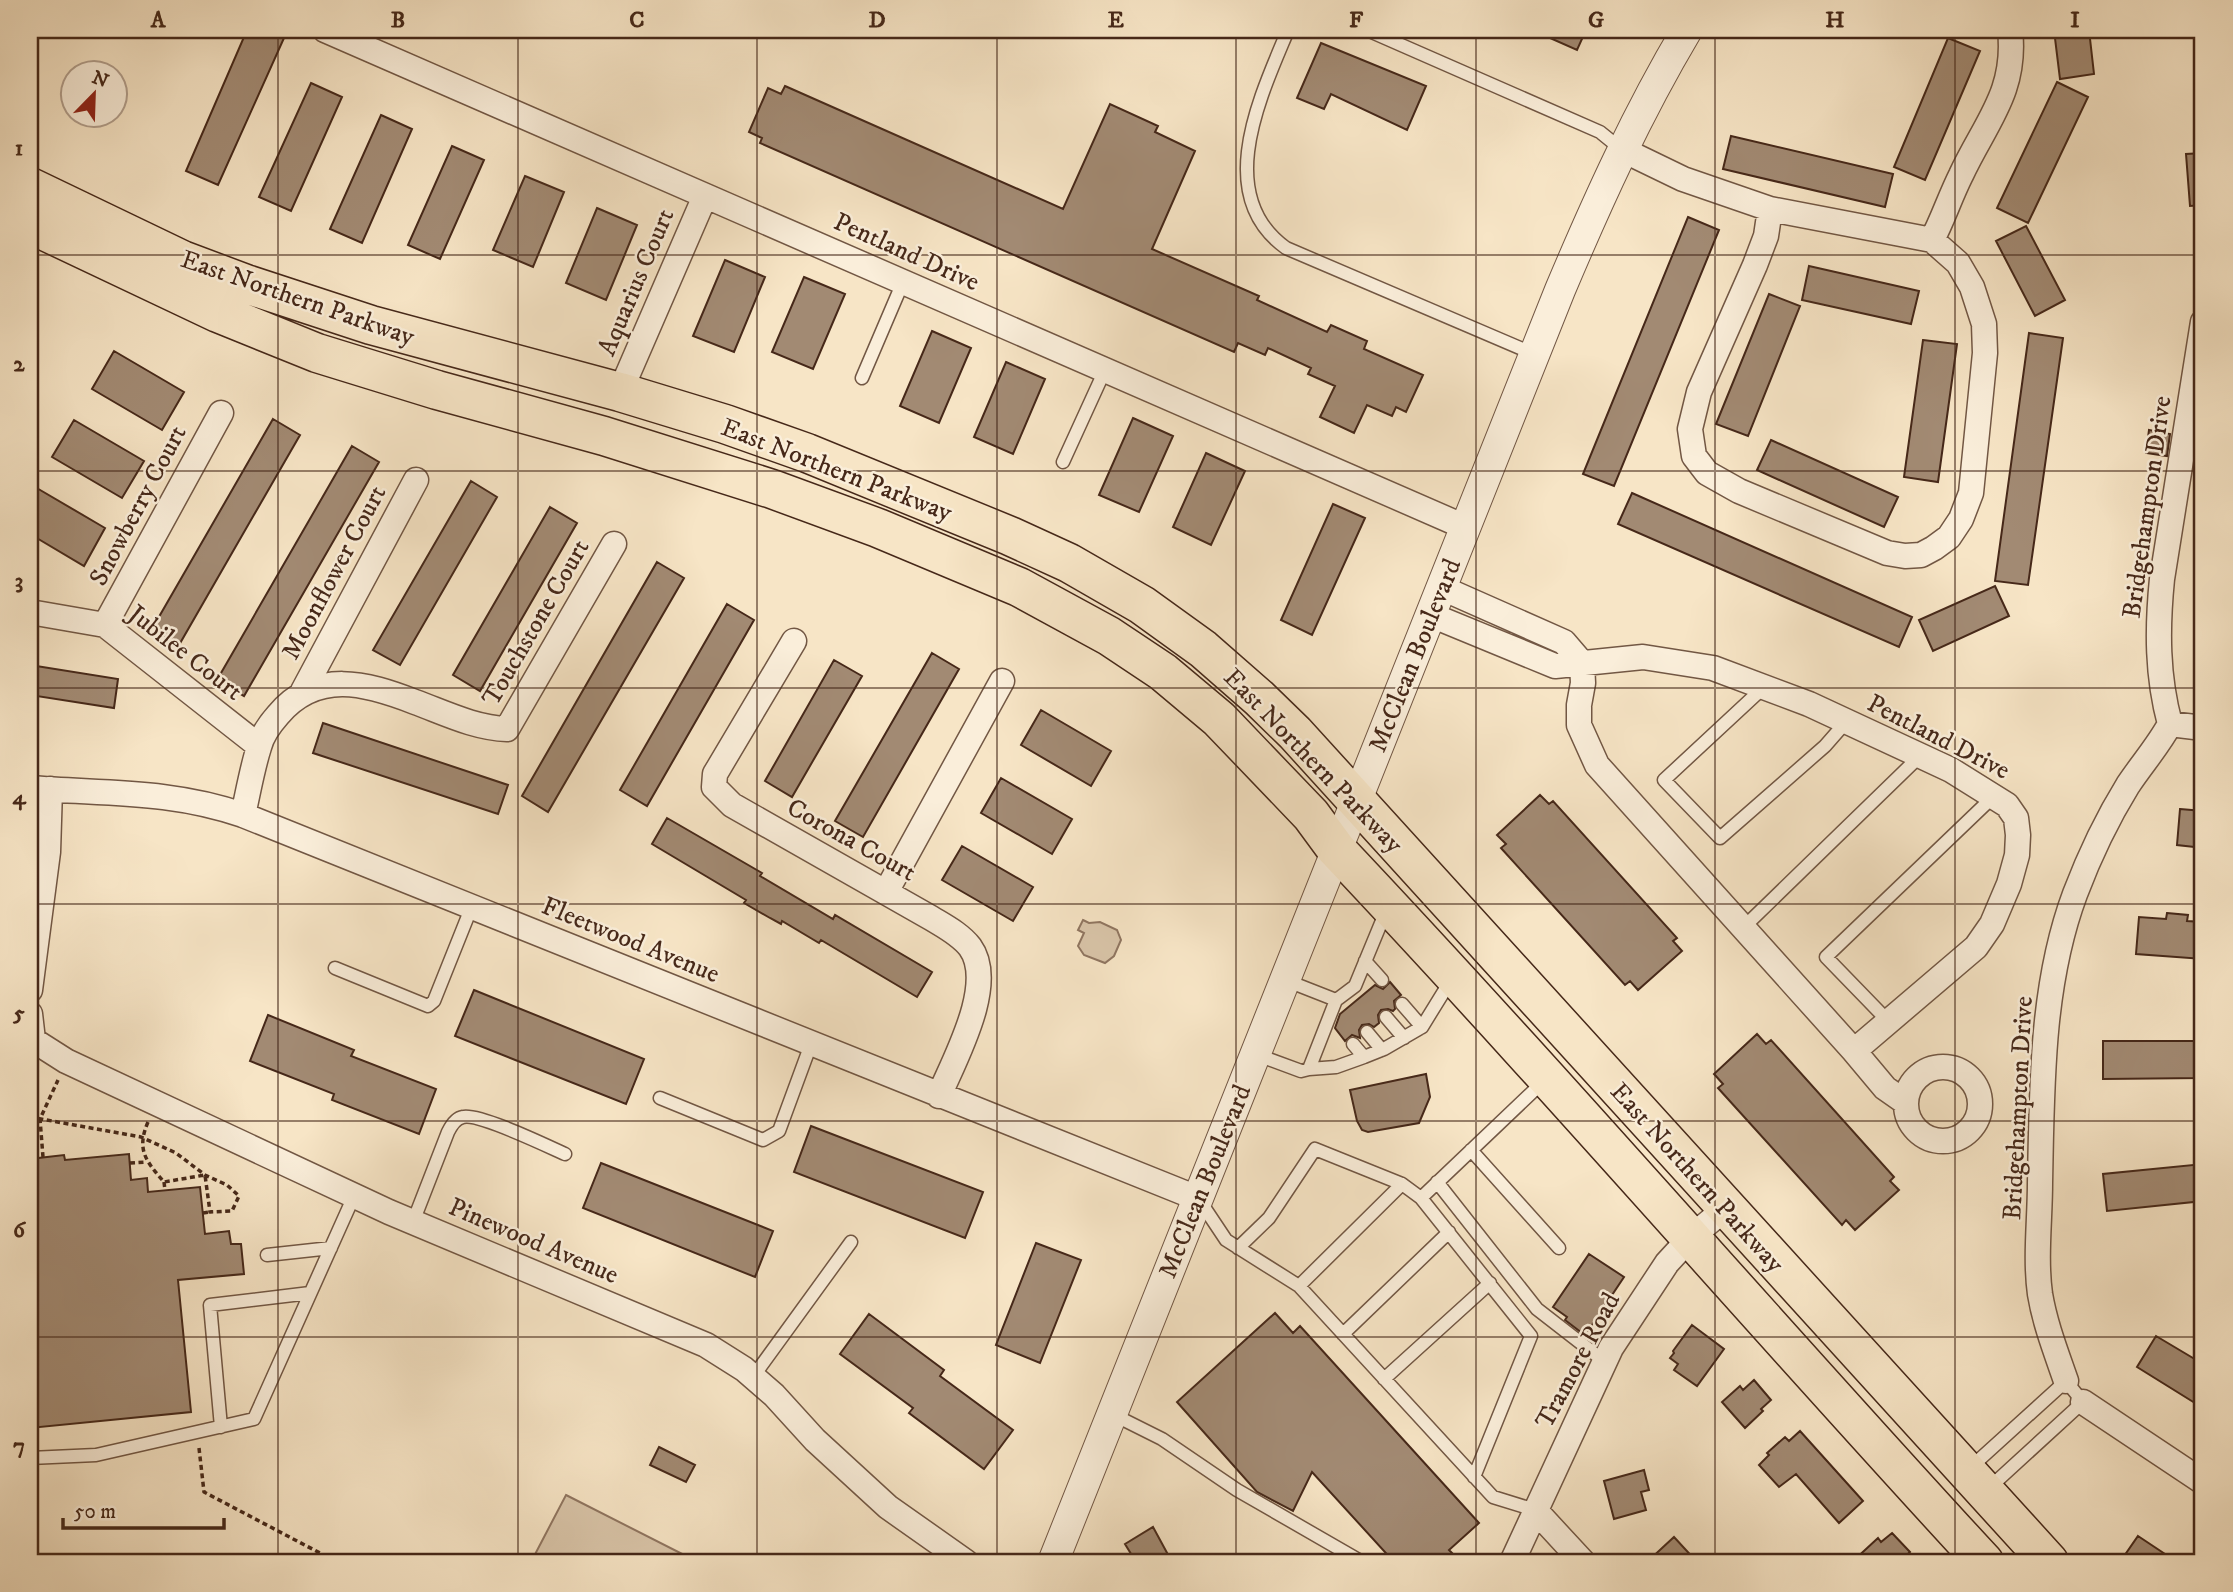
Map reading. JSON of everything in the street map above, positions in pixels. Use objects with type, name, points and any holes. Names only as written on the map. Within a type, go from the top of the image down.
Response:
[{"type":"main road","name":"East Northern Parkway","points":[[30,187],[182,260],[271,293],[371,325],[620,392],[807,453],[1069,563],[1142,605],[1203,649],[1259,698],[1356,799],[2049,1562]]},
{"type":"main road","name":"East Northern Parkway","points":[[30,224],[218,313],[317,352],[392,377],[604,436],[772,489],[878,528],[1019,587],[1108,636],[1163,672],[1219,719],[1311,815],[1336,849],[1455,974],[1984,1562]]},
{"type":"street","name":"Pentland Drive","points":[[325,30],[1465,527]]},
{"type":"street","name":"McClean Boulevard","points":[[1053,1562],[1534,354],[1621,149],[1687,30]]},
{"type":"street","points":[[1932,240],[1961,174],[1987,128],[2009,80],[2013,59],[2010,30]]},
{"type":"street","points":[[1621,149],[1683,179],[1770,209],[1932,240],[1958,262],[1972,287],[1984,324],[1985,353],[1971,493],[1961,519],[1949,537],[1921,555],[1887,553],[1739,491],[1707,473],[1695,456],[1690,429],[1699,392],[1755,265],[1766,236],[1770,209]]},
{"type":"street","name":"Aquarius Court","points":[[620,392],[705,196]]},
{"type":"street","name":"Bridgehampton Drive","points":[[2066,1381],[2048,1330],[2040,1293],[2042,1087],[2049,1009],[2059,948],[2074,895],[2110,817],[2171,724],[2163,698],[2158,621],[2162,579],[2203,322]]},
{"type":"street","name":"Snowberry Court","points":[[105,625],[221,412]]},
{"type":"street","name":"Moonflower Court","points":[[303,691],[416,480]]},
{"type":"street","name":"Touchstone Court","points":[[303,691],[346,683],[369,687],[481,726],[507,729],[614,544]]},
{"type":"street","points":[[1436,602],[1564,642],[1582,663],[1579,725],[1597,765],[1885,1088],[1905,1102]]},
{"type":"street","name":"Jubilee Court","points":[[30,612],[105,625],[259,746]]},
{"type":"street","name":"Corona Court","points":[[794,641],[715,774],[714,787],[732,805],[949,929],[970,948],[977,963],[977,998],[970,1022],[939,1096]]},
{"type":"street","name":"Pentland Drive","points":[[1582,663],[1643,657],[1713,668],[1809,704],[1951,770],[2007,805],[2016,818],[2017,855],[1999,912],[1976,947],[1854,1051]]},
{"type":"street","points":[[886,892],[1002,681]]},
{"type":"street","points":[[243,815],[259,746],[274,719],[303,691]]},
{"type":"street","points":[[2171,724],[2203,728]]},
{"type":"street","points":[[30,990],[48,852],[40,788]]},
{"type":"street","name":"Fleetwood Avenue","points":[[40,788],[147,794],[195,801],[243,815],[1197,1198]]},
{"type":"street","name":"Pinewood Avenue","points":[[30,1014],[33,1040],[66,1061],[354,1196],[706,1345],[774,1395],[815,1440],[888,1507],[967,1562]]},
{"type":"street","name":"Tramore Road","points":[[1512,1562],[1604,1361],[1667,1264],[1690,1238],[1726,1208]]},
{"type":"street","points":[[2083,1402],[2203,1482]]},
{"type":"street","points":[[1535,1510],[1583,1562]]},
{"type":"lane","points":[[1288,30],[1251,131],[1246,160],[1257,216],[1270,236],[1286,247],[1534,354]]},
{"type":"lane","points":[[1367,30],[1600,132],[1621,149]]},
{"type":"lane","points":[[862,377],[903,282]]},
{"type":"lane","points":[[1063,462],[1105,370]]},
{"type":"lane","points":[[1763,688],[1664,780],[1720,838],[1825,746],[1846,722]]},
{"type":"lane","points":[[1744,927],[1920,756]]},
{"type":"lane","points":[[1889,1022],[1826,957],[1994,795]]},
{"type":"lane","points":[[1309,1069],[1332,1017],[1357,982],[1389,904]]},
{"type":"lane","points":[[335,968],[428,1006],[434,1001],[472,906]]},
{"type":"lane","points":[[1365,961],[1382,979]]},
{"type":"lane","points":[[1255,1054],[1301,1071],[1336,1067],[1382,1050],[1422,1027],[1455,974]]},
{"type":"lane","points":[[1284,979],[1341,1002]]},
{"type":"lane","points":[[1357,982],[1366,992]]},
{"type":"lane","points":[[1402,1004],[1422,1027]]},
{"type":"lane","points":[[1387,1017],[1404,1038]]},
{"type":"lane","points":[[1367,1032],[1382,1050]]},
{"type":"lane","points":[[660,1098],[763,1140],[779,1131],[811,1044]]},
{"type":"lane","points":[[1353,1044],[1364,1057]]},
{"type":"lane","points":[[1421,1198],[1548,1077]]},
{"type":"lane","points":[[413,1222],[447,1132],[453,1123],[462,1117],[478,1118],[565,1153]]},
{"type":"lane","points":[[1238,1248],[1269,1218],[1315,1149],[1402,1184],[1421,1198],[1531,1336],[1474,1477]]},
{"type":"lane","points":[[1471,1150],[1559,1248]]},
{"type":"lane","points":[[1437,1182],[1537,1309],[1604,1361]]},
{"type":"lane","points":[[1299,1286],[1402,1184]]},
{"type":"lane","points":[[30,1458],[96,1455],[254,1419],[354,1196]]},
{"type":"lane","points":[[1197,1198],[1226,1240],[1299,1286],[1493,1497],[1535,1510]]},
{"type":"lane","points":[[1343,1334],[1449,1232]]},
{"type":"lane","points":[[753,1377],[851,1241]]},
{"type":"lane","points":[[267,1255],[331,1248]]},
{"type":"lane","points":[[1384,1379],[1490,1283]]},
{"type":"lane","points":[[220,1426],[210,1306],[310,1293]]},
{"type":"lane","points":[[2066,1381],[2083,1402],[1976,1481],[2066,1381]]},
{"type":"lane","points":[[1112,1414],[1162,1439],[1237,1490],[1363,1562]]},
{"type":"path","points":[[43,1157],[40,1119],[58,1080]]},
{"type":"path","points":[[30,1117],[141,1137],[176,1153],[205,1175],[227,1185],[239,1196],[232,1211],[203,1213]]},
{"type":"path","points":[[149,1120],[141,1137],[146,1162],[164,1182],[165,1190]]},
{"type":"path","points":[[130,1163],[146,1162]]},
{"type":"path","points":[[164,1182],[205,1175]]},
{"type":"path","points":[[205,1175],[210,1212]]},
{"type":"path","points":[[197,1432],[204,1492],[337,1562]]},
{"type":"shaded area","points":[[1083,920],[1089,923],[1100,922],[1117,930],[1121,940],[1114,956],[1105,963],[1084,955],[1078,946],[1084,933],[1078,930]]},
{"type":"shaded area","points":[[566,1495],[698,1562],[531,1562]]},
{"type":"building","points":[[247,30],[265,30],[284,38],[218,185],[186,171]]},
{"type":"building","points":[[1532,30],[1586,30],[1577,50]]},
{"type":"building","points":[[2054,30],[2089,30],[2094,74],[2060,79]]},
{"type":"building","points":[[1948,38],[1980,51],[1925,180],[1894,167]]},
{"type":"building","points":[[1321,43],[1426,86],[1407,130],[1331,94],[1324,109],[1297,98]]},
{"type":"building","points":[[2057,82],[2088,97],[2028,223],[1997,208]]},
{"type":"building","points":[[311,83],[342,97],[291,211],[259,197]]},
{"type":"building","points":[[785,86],[1063,209],[1110,104],[1158,126],[1155,132],[1195,151],[1152,249],[1259,296],[1257,300],[1327,332],[1331,325],[1367,341],[1364,349],[1423,375],[1406,412],[1396,407],[1392,416],[1367,405],[1354,433],[1320,417],[1335,386],[1308,374],[1311,368],[1268,348],[1265,355],[1238,343],[1234,352],[760,143],[762,138],[749,132],[768,88],[781,94]]},
{"type":"building","points":[[381,115],[412,129],[362,243],[330,229]]},
{"type":"building","points":[[1731,136],[1893,174],[1885,207],[1723,169]]},
{"type":"building","points":[[452,146],[484,160],[440,259],[408,245]]},
{"type":"building","points":[[2203,153],[2203,205],[2190,206],[2186,154]]},
{"type":"building","points":[[525,176],[564,192],[533,267],[493,250]]},
{"type":"building","points":[[597,208],[637,225],[606,300],[566,283]]},
{"type":"building","points":[[1688,217],[1719,230],[1614,486],[1583,474]]},
{"type":"building","points":[[2026,226],[2065,300],[2035,316],[1996,241]]},
{"type":"building","points":[[725,260],[765,277],[734,352],[693,336]]},
{"type":"building","points":[[1809,266],[1919,291],[1911,324],[1802,300]]},
{"type":"building","points":[[804,277],[845,294],[813,369],[772,352]]},
{"type":"building","points":[[1769,294],[1800,306],[1748,436],[1716,424]]},
{"type":"building","points":[[932,331],[971,348],[939,423],[900,406]]},
{"type":"building","points":[[2029,333],[2063,338],[2028,585],[1995,581]]},
{"type":"building","points":[[1923,340],[1957,344],[1938,482],[1904,477]]},
{"type":"building","points":[[114,351],[184,392],[162,430],[92,389]]},
{"type":"building","points":[[1006,362],[1045,379],[1013,454],[974,437]]},
{"type":"building","points":[[1133,418],[1173,436],[1139,512],[1099,495]]},
{"type":"building","points":[[273,419],[300,435],[179,645],[152,629]]},
{"type":"building","points":[[74,420],[144,461],[122,498],[52,457]]},
{"type":"building","points":[[2149,430],[2170,434],[2167,456],[2146,453]]},
{"type":"building","points":[[1771,440],[1898,497],[1884,527],[1757,470]]},
{"type":"building","points":[[352,446],[379,462],[244,696],[217,680]]},
{"type":"building","points":[[1206,453],[1245,471],[1211,545],[1173,527]]},
{"type":"building","points":[[471,481],[497,497],[400,665],[373,650]]},
{"type":"building","points":[[35,487],[105,528],[84,566],[30,534],[30,496]]},
{"type":"building","points":[[1632,493],[1912,617],[1899,647],[1618,524]]},
{"type":"building","points":[[1333,504],[1365,518],[1312,635],[1281,620]]},
{"type":"building","points":[[550,507],[577,523],[480,691],[453,675]]},
{"type":"building","points":[[657,562],[684,578],[548,812],[522,796]]},
{"type":"building","points":[[1995,586],[2009,616],[1933,651],[1919,620]]},
{"type":"building","points":[[727,604],[754,620],[647,806],[620,790]]},
{"type":"building","points":[[932,653],[959,669],[863,837],[835,821]]},
{"type":"building","points":[[834,660],[862,676],[792,797],[765,781]]},
{"type":"building","points":[[30,665],[118,679],[114,708],[30,695]]},
{"type":"building","points":[[1041,710],[1111,751],[1091,786],[1021,745]]},
{"type":"building","points":[[323,723],[508,785],[498,814],[313,753]]},
{"type":"building","points":[[1001,778],[1072,819],[1052,854],[981,813]]},
{"type":"building","points":[[1540,795],[1549,804],[1553,801],[1677,938],[1673,941],[1682,951],[1638,990],[1630,981],[1625,985],[1501,848],[1506,844],[1497,835]]},
{"type":"building","points":[[2180,809],[2203,811],[2203,848],[2177,845]]},
{"type":"building","points":[[667,818],[762,873],[760,876],[833,919],[835,915],[932,972],[917,997],[821,940],[819,943],[744,903],[746,900],[652,844]]},
{"type":"building","points":[[962,846],[1033,887],[1013,921],[942,880]]},
{"type":"building","points":[[2167,913],[2188,915],[2187,921],[2203,922],[2203,959],[2136,954],[2139,917],[2166,919]]},
{"type":"building","points":[[1390,982],[1401,995],[1394,1001],[1395,1009],[1381,1010],[1378,1015],[1379,1023],[1374,1027],[1369,1024],[1362,1025],[1359,1030],[1360,1038],[1352,1035],[1345,1041],[1335,1028],[1340,1014],[1375,985],[1383,989]]},
{"type":"building","points":[[474,990],[644,1059],[626,1104],[455,1036]]},
{"type":"building","points":[[268,1015],[354,1050],[351,1056],[436,1089],[419,1134],[332,1100],[334,1094],[250,1061]]},
{"type":"building","points":[[1757,1034],[1766,1044],[1771,1040],[1894,1177],[1890,1181],[1899,1190],[1855,1230],[1846,1220],[1842,1225],[1718,1088],[1723,1084],[1714,1074]]},
{"type":"building","points":[[2103,1041],[2203,1041],[2203,1078],[2103,1079]]},
{"type":"building","points":[[1426,1074],[1430,1097],[1419,1123],[1368,1132],[1362,1130],[1357,1121],[1350,1090]]},
{"type":"building","points":[[811,1126],[983,1192],[965,1238],[794,1172]]},
{"type":"building","points":[[129,1154],[131,1180],[147,1178],[148,1192],[200,1187],[205,1234],[229,1231],[231,1244],[241,1244],[244,1274],[178,1280],[191,1412],[30,1428],[30,1159],[64,1155],[65,1160]]},
{"type":"building","points":[[601,1163],[773,1231],[755,1277],[583,1208]]},
{"type":"building","points":[[2203,1164],[2203,1201],[2107,1211],[2103,1174]]},
{"type":"building","points":[[1036,1243],[1081,1260],[1040,1363],[996,1345]]},
{"type":"building","points":[[1589,1254],[1624,1277],[1588,1331],[1585,1329],[1582,1333],[1553,1307]]},
{"type":"building","points":[[1275,1313],[1293,1333],[1300,1326],[1479,1523],[1449,1550],[1453,1554],[1444,1562],[1394,1562],[1312,1472],[1293,1511],[1257,1492],[1177,1402]]},
{"type":"building","points":[[869,1314],[944,1370],[940,1376],[1013,1430],[984,1469],[909,1413],[913,1408],[840,1354]]},
{"type":"building","points":[[1692,1325],[1724,1349],[1697,1386],[1674,1370],[1678,1364],[1670,1358]]},
{"type":"building","points":[[2156,1336],[2203,1364],[2203,1408],[2137,1367]]},
{"type":"building","points":[[1754,1380],[1771,1400],[1745,1428],[1722,1402],[1740,1386],[1743,1390]]},
{"type":"building","points":[[1800,1431],[1863,1501],[1839,1523],[1796,1474],[1779,1487],[1759,1465],[1769,1455],[1767,1453],[1785,1437],[1789,1441]]},
{"type":"building","points":[[659,1447],[695,1465],[686,1482],[650,1465]]},
{"type":"building","points":[[1644,1470],[1649,1490],[1641,1492],[1646,1510],[1614,1519],[1604,1481]]},
{"type":"building","points":[[1153,1527],[1172,1562],[1136,1562],[1125,1544]]},
{"type":"building","points":[[1892,1533],[1910,1552],[1899,1562],[1852,1562],[1878,1538],[1881,1542]]},
{"type":"building","points":[[2138,1536],[2177,1562],[2120,1562]]},
{"type":"building","points":[[1674,1537],[1697,1562],[1647,1562]]}]
